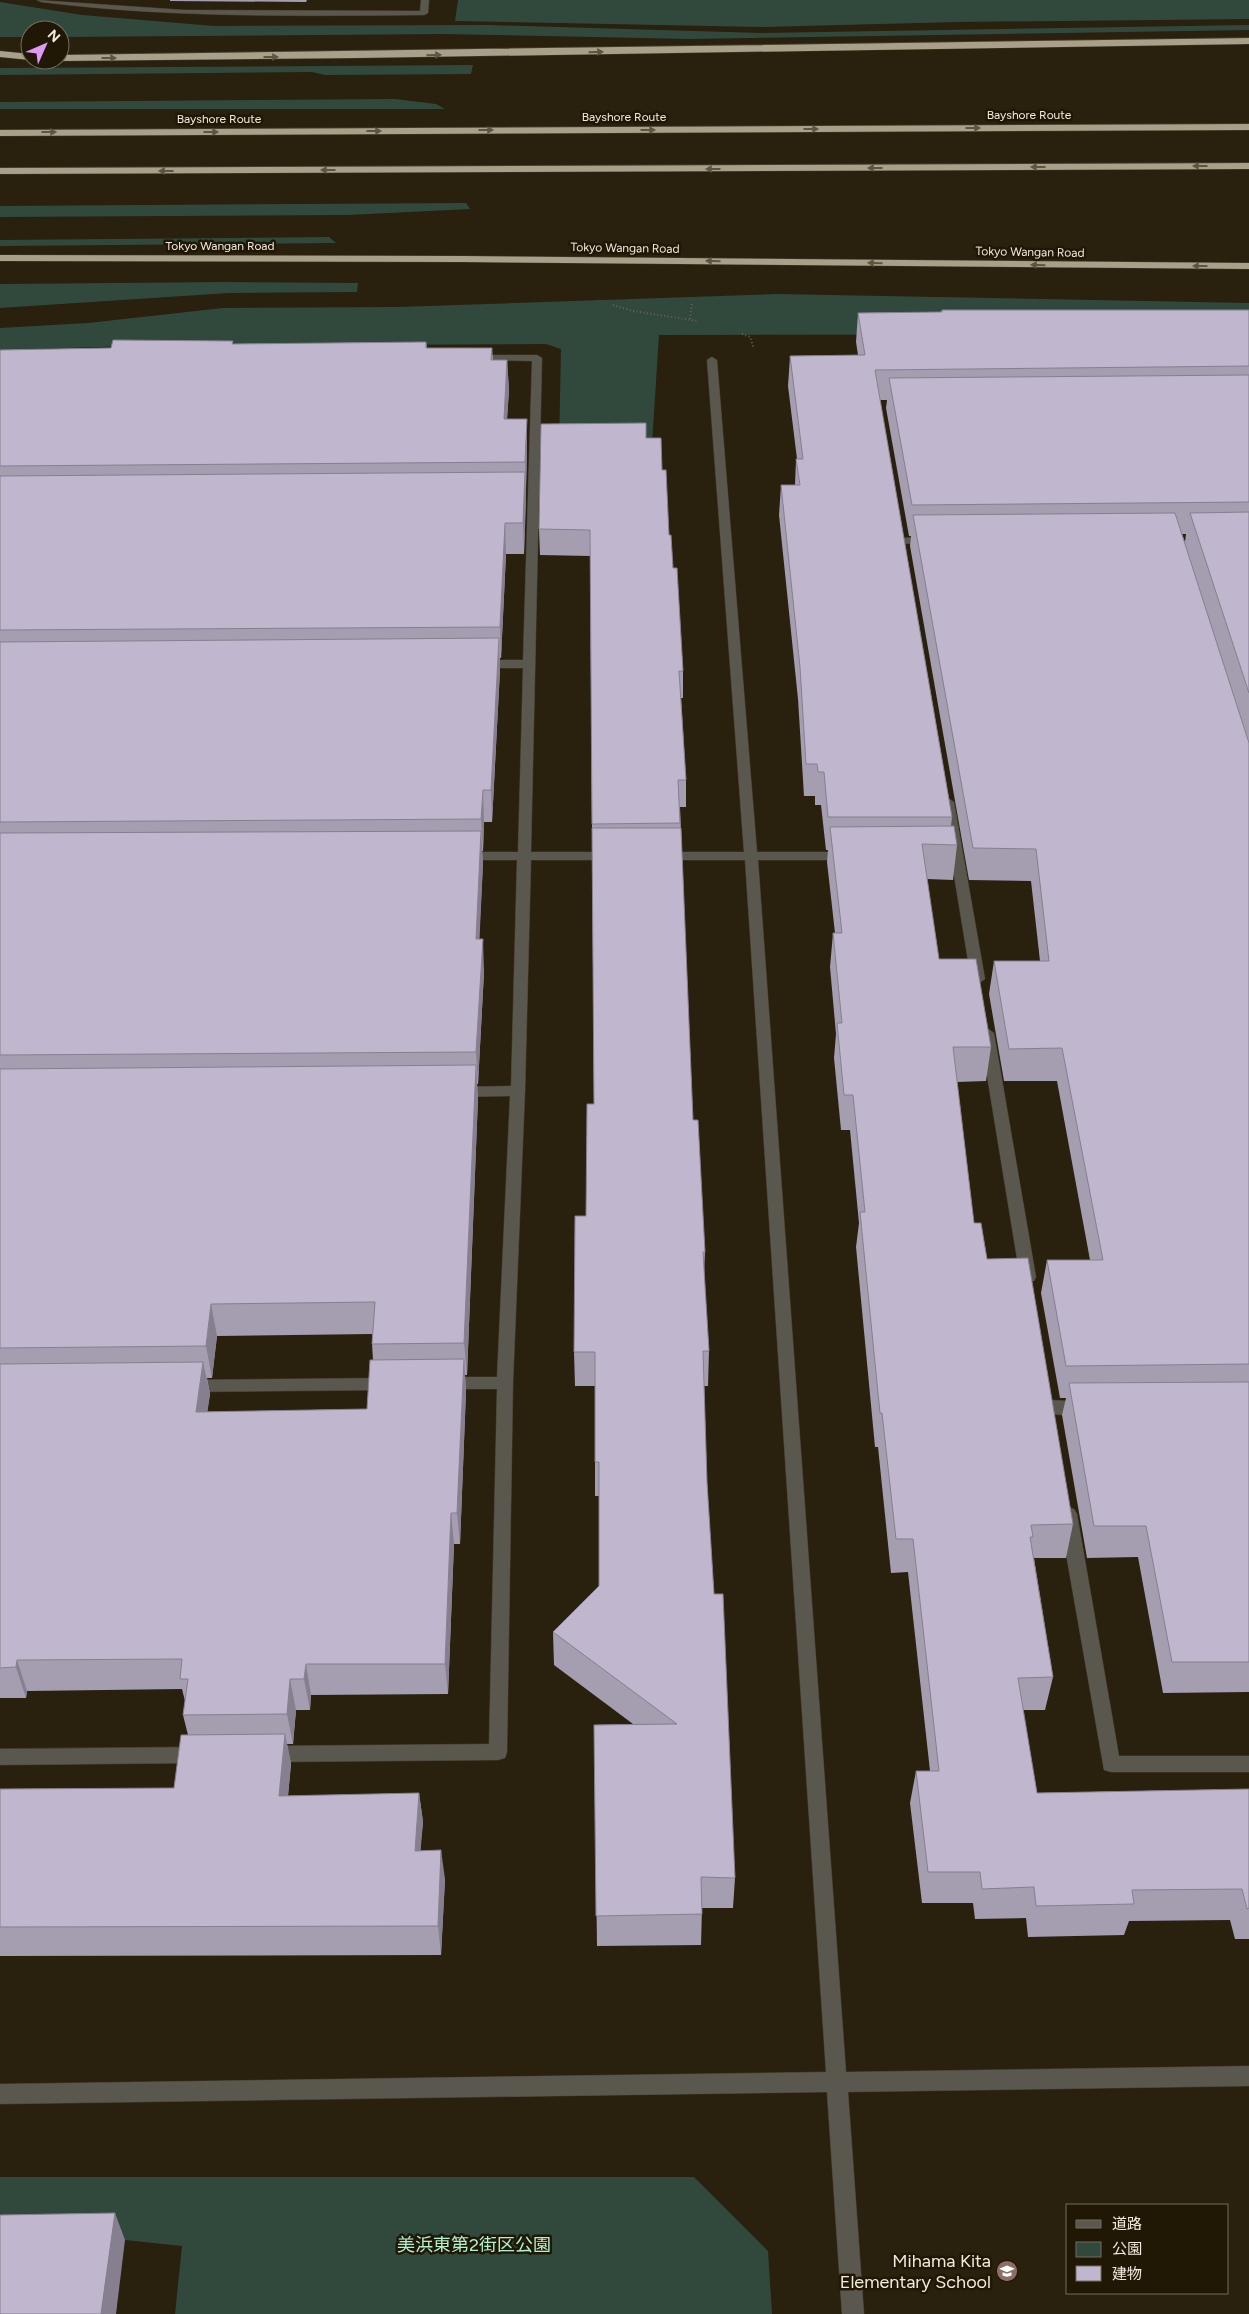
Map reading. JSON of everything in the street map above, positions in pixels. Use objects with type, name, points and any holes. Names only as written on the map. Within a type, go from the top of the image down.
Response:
[{"type":"highway","points":[[70,58],[480,55],[1249,41]]},
{"type":"highway","points":[[0,54],[20,56]]},
{"type":"highway","points":[[0,58],[20,57]]},
{"type":"highway","name":"Bayshore Route","points":[[0,132],[1249,127]]},
{"type":"highway","points":[[0,171],[1249,166]]},
{"type":"highway","name":"Tokyo Wangan Road","points":[[0,258],[473,259],[1249,266]]},
{"type":"street","points":[[42,0],[150,12],[424,13],[425,0]]},
{"type":"street","points":[[249,1754],[498,1752],[505,1383],[518,1091],[527,664],[527,498],[536,358],[457,358]]},
{"type":"street","points":[[712,360],[751,856],[853,2314]]},
{"type":"street","points":[[902,540],[941,540]]},
{"type":"street","points":[[468,664],[527,664]]},
{"type":"street","points":[[945,786],[952,855],[980,990]]},
{"type":"street","points":[[444,857],[622,856]]},
{"type":"street","points":[[652,856],[859,856]]},
{"type":"street","points":[[985,1019],[1030,1291]]},
{"type":"street","points":[[438,1092],[518,1091]]},
{"type":"street","points":[[436,1383],[505,1383]]},
{"type":"street","points":[[168,1386],[406,1384]]},
{"type":"street","points":[[1049,1407],[1099,1407]]},
{"type":"street","points":[[1066,1504],[1111,1764],[1249,1764]]},
{"type":"street","points":[[0,1757],[219,1755]]},
{"type":"street","points":[[0,2094],[1249,2076]]},
{"type":"path","points":[[609,303],[633,311],[699,321]]},
{"type":"path","points":[[734,331],[750,337]]},
{"type":"green space","points":[[458,0],[1249,0],[1249,19],[957,22],[761,27],[455,21]]},
{"type":"green space","points":[[0,2],[82,15],[214,26],[488,25],[761,33],[1249,25],[1249,30],[690,39],[443,34],[70,37],[70,20],[20,20],[20,37],[0,37]]},
{"type":"green space","points":[[473,65],[471,74],[325,75],[312,72],[0,75],[0,68],[70,70],[70,68]]},
{"type":"green space","points":[[395,99],[436,104],[445,109],[0,109],[0,102]]},
{"type":"green space","points":[[466,203],[470,209],[348,215],[0,217],[0,206]]},
{"type":"green space","points":[[329,237],[336,243],[0,246],[0,240]]},
{"type":"green space","points":[[358,283],[357,292],[229,293],[0,308],[0,284]]},
{"type":"green space","points":[[776,294],[1249,303],[1249,334],[659,335],[652,444],[559,447],[561,349],[546,344],[129,346],[39,349],[0,353],[0,328],[88,323],[223,308],[398,307]]},
{"type":"green space","name":"美浜東第2街区公園","points":[[0,2177],[694,2177],[768,2251],[772,2314],[175,2314],[182,2246],[125,2240],[0,2242]]},
{"type":"building","points":[[942,310],[1249,310],[1249,366],[875,370],[952,817],[828,817],[824,772],[818,772],[817,764],[806,764],[800,667],[781,485],[800,485],[796,459],[803,459],[790,356],[865,355],[858,313],[942,312]]},
{"type":"building","points":[[113,340],[233,341],[232,344],[426,342],[426,348],[492,348],[491,360],[507,360],[504,419],[527,419],[525,462],[0,466],[0,350],[111,348]]},
{"type":"building","points":[[1249,375],[1249,502],[912,505],[889,378]]},
{"type":"building","points":[[646,423],[646,438],[661,438],[662,470],[666,470],[669,535],[671,535],[673,568],[677,568],[683,671],[679,671],[686,780],[678,780],[680,823],[592,824],[590,530],[539,529],[541,424]]},
{"type":"building","points":[[525,472],[523,523],[505,523],[500,627],[0,630],[0,476]]},
{"type":"building","points":[[1249,512],[1249,693],[1190,513]]},
{"type":"building","points":[[1175,513],[1249,743],[1249,1364],[1066,1366],[1047,1260],[1103,1260],[1062,1048],[1009,1049],[994,961],[1049,961],[1036,849],[973,848],[913,515]]},
{"type":"building","points":[[499,638],[491,790],[483,790],[481,819],[0,822],[0,642]]},
{"type":"building","points":[[954,826],[957,845],[922,844],[939,959],[976,959],[991,1047],[953,1047],[974,1223],[981,1223],[987,1259],[1028,1258],[1073,1524],[1031,1525],[1033,1537],[1030,1537],[1053,1677],[1018,1678],[1037,1793],[1249,1789],[1249,1908],[1247,1909],[1242,1889],[1132,1890],[1134,1904],[1036,1906],[1034,1887],[982,1889],[980,1872],[928,1872],[916,1771],[939,1771],[913,1539],[896,1539],[882,1413],[880,1413],[860,1212],[865,1212],[853,1095],[844,1095],[837,1023],[842,1023],[833,933],[842,933],[830,827]]},
{"type":"building","points":[[592,828],[681,828],[693,1120],[698,1120],[709,1351],[703,1351],[707,1482],[714,1594],[723,1594],[735,1878],[701,1877],[702,1914],[596,1916],[594,1725],[677,1724],[553,1632],[599,1586],[599,1462],[595,1462],[595,1352],[574,1352],[575,1216],[586,1216],[587,1104],[594,1104]]},
{"type":"building","points":[[481,831],[476,939],[483,939],[476,1052],[0,1055],[0,833]]},
{"type":"building","points":[[476,1065],[464,1343],[372,1344],[375,1302],[211,1304],[206,1346],[0,1348],[0,1069]]},
{"type":"building","points":[[464,1359],[457,1513],[451,1513],[445,1664],[306,1664],[304,1679],[290,1679],[287,1714],[183,1715],[188,1679],[180,1679],[182,1659],[17,1660],[16,1667],[0,1668],[0,1364],[203,1362],[196,1412],[367,1409],[370,1360]]},
{"type":"building","points":[[1249,1382],[1249,1662],[1172,1662],[1146,1526],[1094,1526],[1069,1383]]},
{"type":"building","points":[[285,1734],[279,1796],[419,1793],[415,1851],[441,1850],[438,1926],[0,1927],[0,1789],[174,1788],[181,1735]]},
{"type":"building","points":[[115,2213],[101,2314],[0,2314],[0,2215]]},
{"type":"place","name":"Mihama Kita Elementary School","points":[[1007,2271]]}]
